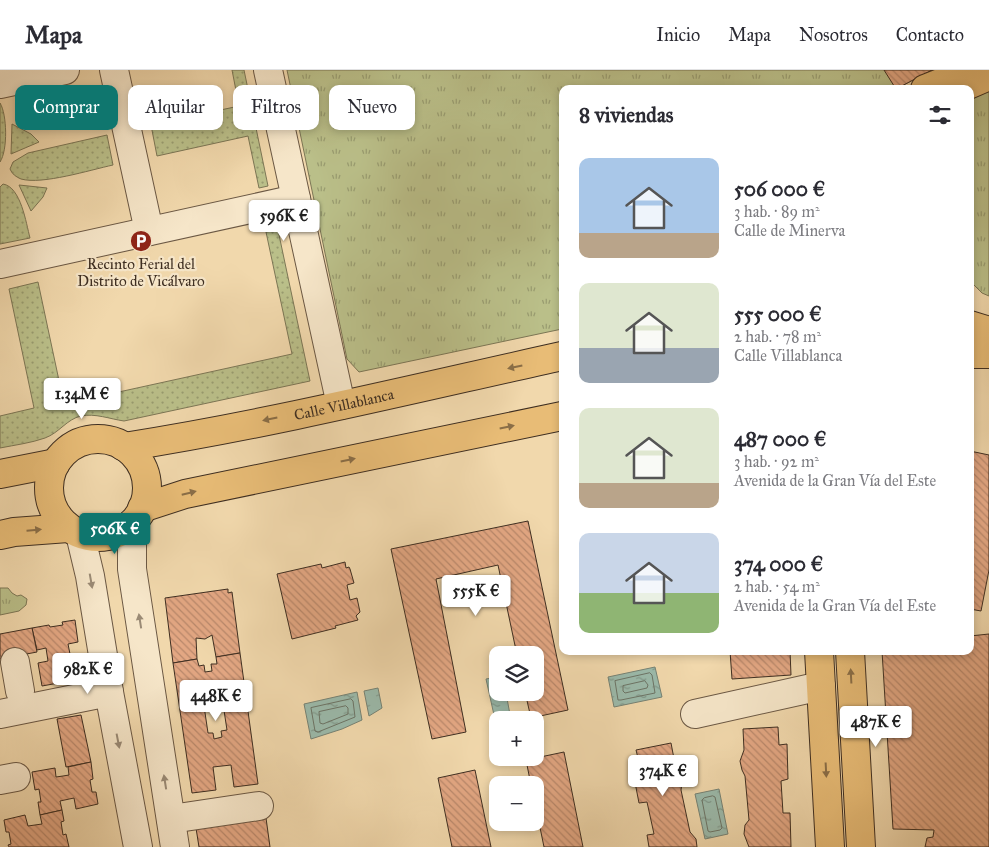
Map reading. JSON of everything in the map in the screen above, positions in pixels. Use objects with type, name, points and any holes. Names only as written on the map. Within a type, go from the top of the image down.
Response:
[{"type":"main road","points":[[936,85],[966,70]]},
{"type":"main road","points":[[968,85],[989,76]]},
{"type":"main road","points":[[974,326],[989,331]]},
{"type":"main road","points":[[974,354],[989,354]]},
{"type":"main road","name":"Calle Villablanca","points":[[124,447],[175,439],[341,405],[559,357]]},
{"type":"main road","points":[[0,535],[14,532],[74,531],[98,537],[117,533],[137,516],[184,494],[559,417]]},
{"type":"main road","points":[[74,531],[56,514],[50,498],[49,480],[56,463],[69,448],[87,440],[106,440],[124,447],[137,458],[145,474],[147,491],[137,516]]},
{"type":"main road","points":[[0,474],[56,463]]},
{"type":"main road","points":[[850,655],[861,847]]},
{"type":"main road","points":[[820,669],[830,847]]},
{"type":"street","points":[[0,84],[65,70]]},
{"type":"street","points":[[114,70],[149,232]]},
{"type":"street","points":[[268,70],[341,405]]},
{"type":"street","points":[[0,264],[296,199]]},
{"type":"street","points":[[137,516],[132,569],[175,847]]},
{"type":"street","points":[[74,531],[90,576],[109,692],[138,847]]},
{"type":"street","points":[[15,662],[20,691]]},
{"type":"street","points":[[769,683],[820,669]]},
{"type":"street","points":[[695,714],[820,669]]},
{"type":"street","points":[[0,714],[109,692]]},
{"type":"street","points":[[171,819],[259,806]]},
{"type":"green space","points":[[232,70],[244,70],[247,85],[235,85]]},
{"type":"green space","points":[[287,70],[932,70],[904,85],[559,85],[559,330],[359,372],[347,359],[299,130],[319,130],[319,85],[290,85]]},
{"type":"green space","points":[[989,91],[989,296],[982,293],[974,285],[974,96]]},
{"type":"green space","points":[[0,103],[6,132],[3,156],[0,162]]},
{"type":"green space","points":[[233,107],[233,130],[256,130],[268,186],[259,188],[248,136],[157,156],[152,130],[223,130],[223,109]]},
{"type":"green space","points":[[12,124],[15,126],[15,130],[23,130],[39,142],[11,154]]},
{"type":"green space","points":[[107,135],[113,165],[41,180],[21,179],[14,175],[10,169],[13,162],[28,153]]},
{"type":"green space","points":[[3,184],[14,192],[22,206],[30,238],[0,244],[0,187]]},
{"type":"green space","points":[[19,185],[47,188],[43,197],[31,211]]},
{"type":"green space","points":[[278,230],[310,381],[124,421],[97,416],[81,416],[71,420],[55,433],[45,438],[0,448],[0,416],[34,408],[9,289],[38,282],[64,404],[292,354],[266,232]]},
{"type":"green space","points":[[0,588],[8,588],[17,596],[21,595],[27,599],[26,605],[19,611],[0,615]]},
{"type":"water","points":[[655,667],[662,697],[614,707],[608,677]]},
{"type":"water","points":[[489,678],[489,692],[486,679]]},
{"type":"water","points":[[378,688],[382,708],[369,716],[364,691]]},
{"type":"water","points":[[357,692],[362,720],[311,739],[304,704]]},
{"type":"water","points":[[491,701],[507,701],[509,711],[493,711]]},
{"type":"water","points":[[719,789],[728,834],[705,839],[695,794]]},
{"type":"building","points":[[884,70],[932,70],[904,85],[893,85]]},
{"type":"building","points":[[974,452],[989,455],[989,570],[981,611],[974,610]]},
{"type":"building","points":[[528,521],[568,710],[544,715],[544,711],[529,711],[527,701],[544,701],[544,646],[515,646],[498,565],[436,579],[466,732],[432,739],[391,549]]},
{"type":"building","points":[[345,562],[346,568],[349,567],[350,569],[354,583],[347,585],[350,600],[357,598],[360,612],[356,616],[358,620],[335,626],[336,628],[292,639],[277,574],[321,564],[322,568]]},
{"type":"building","points":[[228,589],[228,593],[232,592],[240,653],[216,657],[212,635],[205,639],[196,638],[197,659],[173,663],[165,598]]},
{"type":"building","points":[[75,620],[78,642],[68,644],[71,659],[81,656],[86,678],[42,686],[38,663],[48,661],[46,648],[37,650],[32,628],[63,625],[62,622]]},
{"type":"building","points":[[32,628],[37,652],[0,659],[0,634]]},
{"type":"building","points":[[989,634],[989,847],[925,847],[927,838],[933,837],[934,830],[893,829],[882,655],[974,655],[974,636]]},
{"type":"building","points":[[240,653],[258,784],[234,787],[231,765],[213,767],[216,790],[192,793],[173,663],[197,659],[199,666],[204,665],[205,672],[212,671],[211,664],[217,664],[216,657]],"holes":[[[217,699],[218,705],[223,704],[227,730],[221,731],[222,737],[214,739],[213,733],[208,733],[204,706],[209,705],[208,700]]]},
{"type":"building","points":[[730,655],[790,655],[791,675],[732,679]]},
{"type":"building","points":[[81,715],[91,762],[66,767],[57,719]]},
{"type":"building","points":[[778,727],[779,745],[787,744],[788,779],[781,781],[783,813],[790,813],[791,847],[749,847],[744,834],[745,825],[749,820],[745,776],[740,761],[744,750],[743,729]]},
{"type":"building","points":[[671,743],[675,764],[683,775],[681,790],[690,832],[696,839],[697,847],[649,847],[647,835],[654,834],[647,802],[639,803],[632,767],[640,766],[636,750]]},
{"type":"building","points":[[564,752],[583,847],[544,847],[541,831],[544,831],[544,776],[529,776],[527,766],[544,766],[544,756]]},
{"type":"building","points":[[91,762],[93,779],[90,780],[92,792],[96,792],[98,804],[76,809],[74,798],[60,801],[62,810],[40,815],[39,789],[35,790],[32,772],[55,768],[56,777],[69,775],[68,767]]},
{"type":"building","points":[[475,770],[491,847],[452,847],[438,778]]},
{"type":"building","points":[[62,810],[64,821],[61,822],[63,835],[66,834],[69,847],[9,847],[8,845],[11,844],[9,832],[6,832],[4,820],[25,815],[28,826],[42,824],[40,815]]},
{"type":"building","points":[[266,818],[270,847],[199,847],[196,828]]},
{"type":"place","name":"Recinto Ferial del Distrito de Vicálvaro","points":[[141,241]]}]
